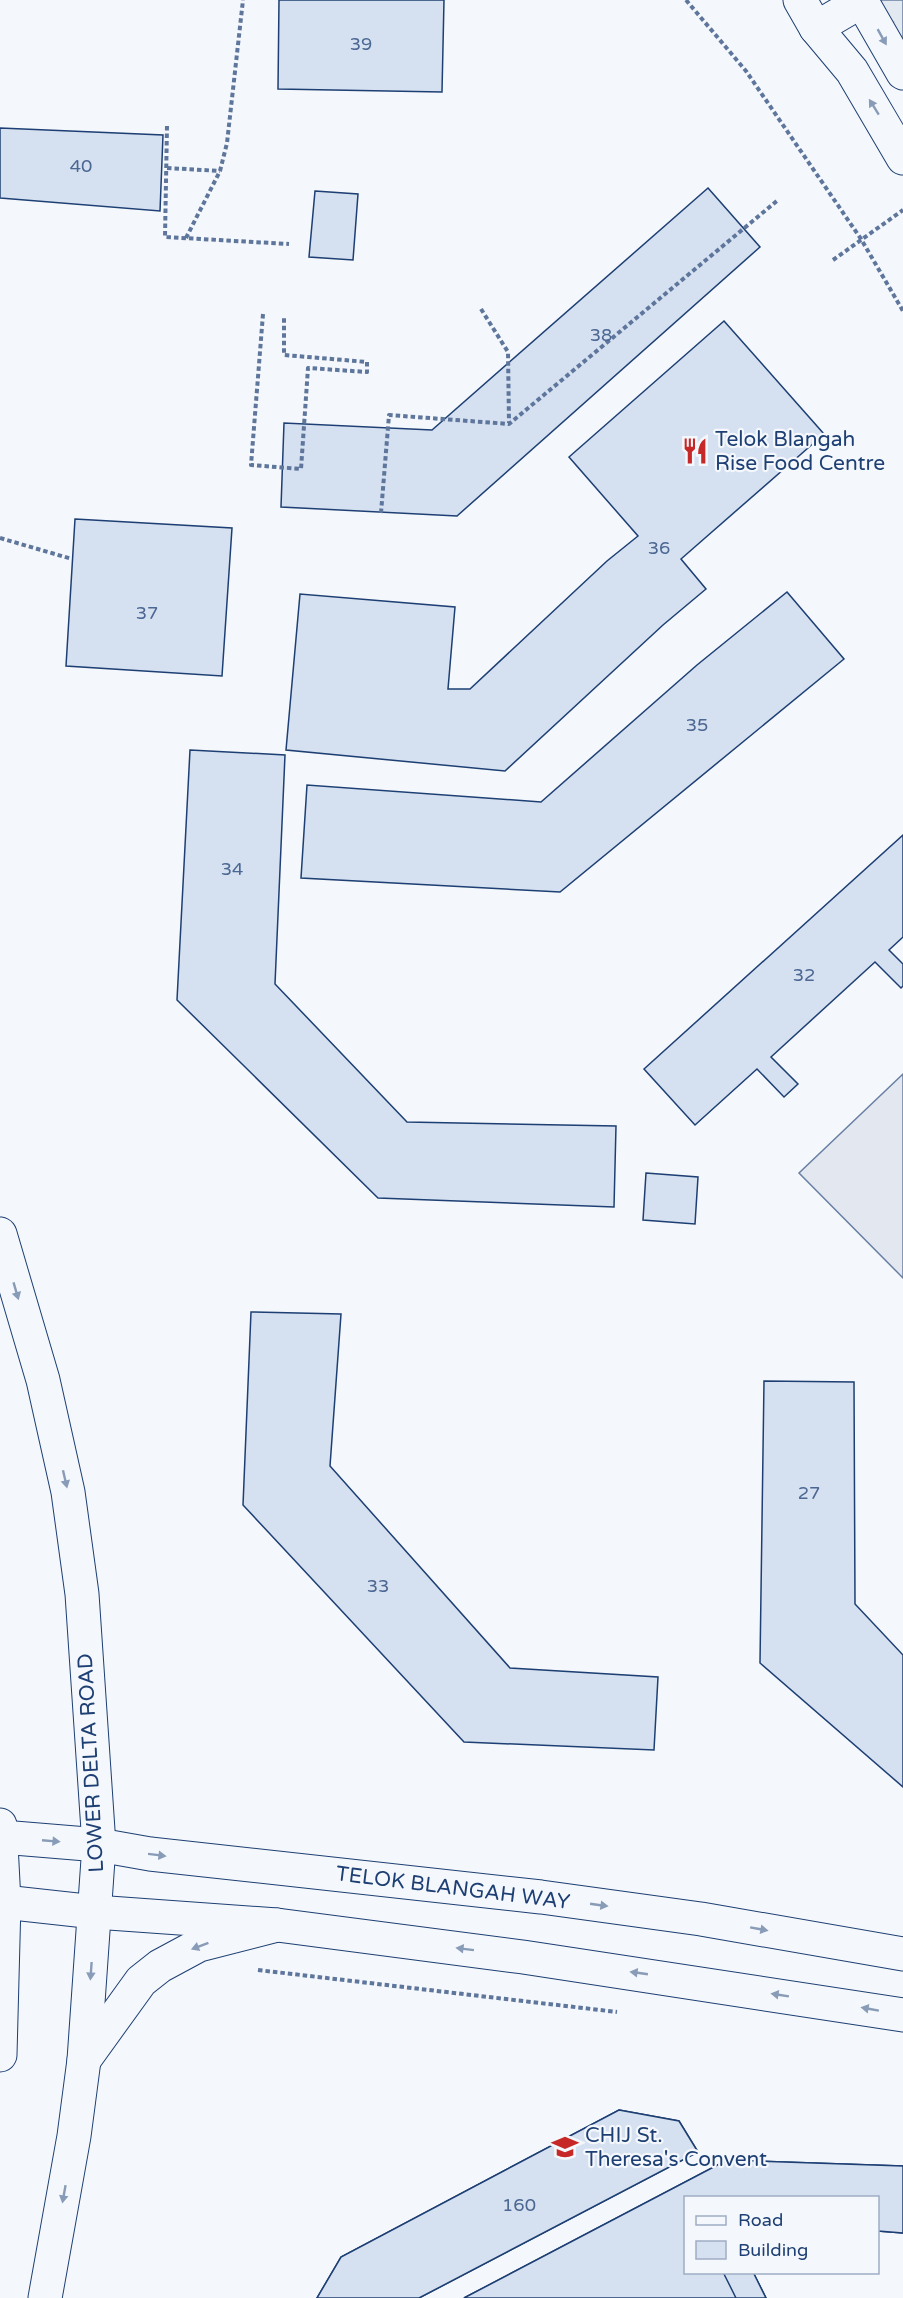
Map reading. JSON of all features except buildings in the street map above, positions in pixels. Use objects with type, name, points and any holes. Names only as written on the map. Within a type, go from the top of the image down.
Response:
[{"type":"main road","points":[[800,0],[816,28],[852,71],[903,158]]},
{"type":"main road","points":[[816,28],[862,0],[903,73]]},
{"type":"main road","name":"LOWER DELTA ROAD","points":[[0,1234],[43,1380],[68,1492],[82,1594],[99,1845],[84,2060],[74,2136],[45,2298]]},
{"type":"main road","points":[[0,2055],[1,1833]]},
{"type":"main road","name":"TELOK BLANGAH WAY","points":[[1,1833],[150,1854],[552,1899],[701,1919],[903,1954]]},
{"type":"main road","points":[[2,1900],[95,1912],[277,1925],[535,1958],[903,2015]]},
{"type":"main road","points":[[84,2060],[141,1981],[160,1966],[199,1946],[277,1925]]},
{"type":"path","points":[[186,238],[220,171],[227,143],[243,0]]},
{"type":"path","points":[[686,0],[746,71],[861,239],[903,311]]},
{"type":"path","points":[[167,126],[165,237],[289,244]]},
{"type":"path","points":[[166,168],[220,171]]},
{"type":"path","points":[[381,513],[389,415],[509,424],[778,200]]},
{"type":"path","points":[[833,260],[903,210]]},
{"type":"path","points":[[481,309],[508,352],[509,424]]},
{"type":"path","points":[[263,314],[251,465],[301,469],[308,368],[367,372],[367,362],[284,356],[284,317]]},
{"type":"path","points":[[0,538],[72,559]]},
{"type":"path","points":[[246,1969],[618,2012]]},
{"type":"green space","points":[[877,0],[903,0],[903,46]]},
{"type":"shaded area","points":[[903,1074],[903,1278],[799,1173]]},
{"type":"place","name":"Telok Blangah Rise Food Centre","points":[[695,451]]},
{"type":"place","name":"CHIJ St. Theresa's Convent","points":[[565,2147]]}]
